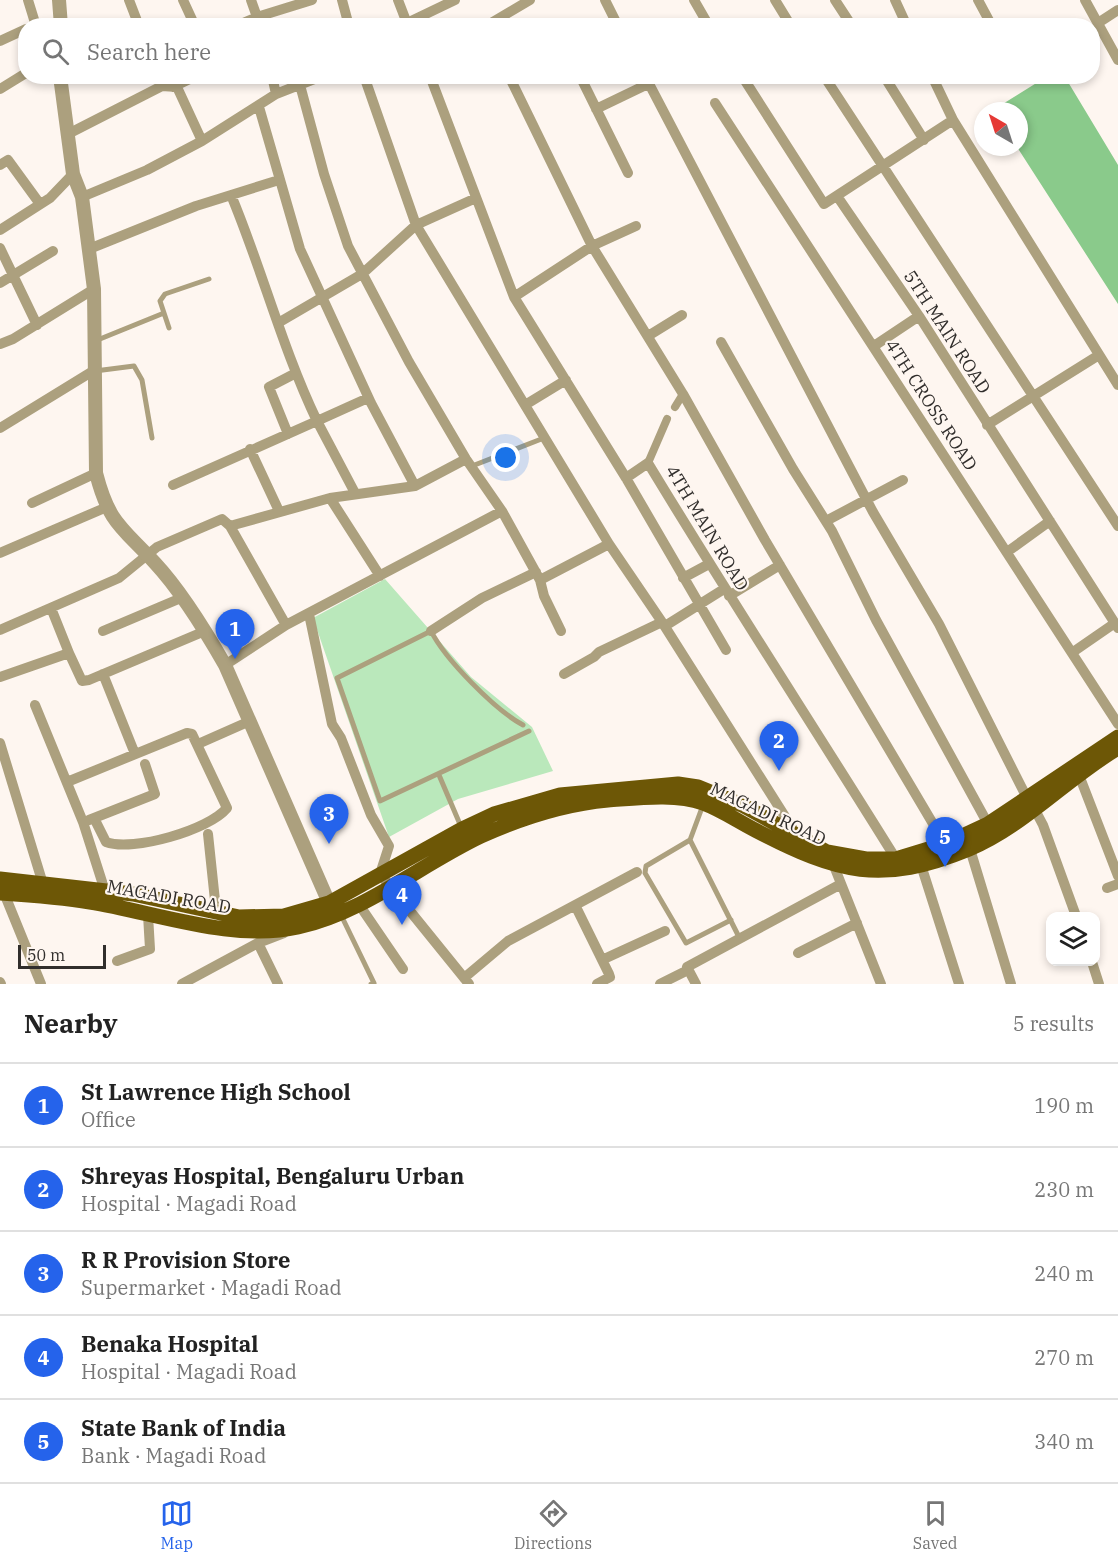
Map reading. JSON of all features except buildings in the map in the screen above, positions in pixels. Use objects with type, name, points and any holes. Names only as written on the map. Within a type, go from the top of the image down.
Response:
[{"type":"main road","name":"MAGADI ROAD","points":[[1,888],[90,902],[204,926],[268,931],[298,927],[334,909],[380,874],[494,813],[560,795],[678,784],[698,787],[742,805],[799,845],[834,866],[890,871],[921,865],[970,849],[1030,803],[1117,749]]},
{"type":"main road","name":"MAGADI ROAD","points":[[1,888],[43,884],[105,891],[216,910],[239,917],[334,909],[357,903],[391,887],[480,837],[545,811],[606,800],[681,798],[704,803],[799,845],[866,859],[896,859],[945,844],[988,824],[1079,775],[1117,749]]},
{"type":"street","points":[[28,0],[33,18]]},
{"type":"street","points":[[58,0],[60,18]]},
{"type":"street","points":[[129,0],[136,18]]},
{"type":"street","points":[[183,0],[191,18]]},
{"type":"street","points":[[251,0],[257,18]]},
{"type":"street","points":[[342,0],[347,18]]},
{"type":"street","points":[[398,0],[406,18]]},
{"type":"street","points":[[420,18],[455,0]]},
{"type":"street","points":[[500,18],[530,0]]},
{"type":"street","points":[[605,0],[614,18]]},
{"type":"street","points":[[694,0],[704,18]]},
{"type":"street","points":[[775,0],[785,18]]},
{"type":"street","points":[[835,0],[847,18]]},
{"type":"street","points":[[895,0],[903,18]]},
{"type":"street","points":[[978,0],[988,18]]},
{"type":"street","points":[[1085,0],[1095,18]]},
{"type":"street","points":[[267,18],[305,1]]},
{"type":"street","points":[[1100,22],[1118,10]]},
{"type":"street","points":[[1100,27],[1118,60]]},
{"type":"street","points":[[0,41],[18,33]]},
{"type":"street","points":[[0,89],[18,78]]},
{"type":"street","points":[[61,84],[73,174],[82,197],[94,290],[93,371],[96,473],[107,507],[125,535],[148,556],[181,598],[205,631],[225,665],[334,909]]},
{"type":"street","points":[[68,134],[163,84]]},
{"type":"street","points":[[168,84],[177,87],[202,141]]},
{"type":"street","points":[[274,84],[276,94]]},
{"type":"street","points":[[367,84],[417,225],[609,544],[664,624],[799,845]]},
{"type":"street","points":[[433,84],[514,297],[626,478],[726,650]]},
{"type":"street","points":[[513,84],[592,246],[683,394],[780,565],[945,844]]},
{"type":"street","points":[[584,84],[628,174]]},
{"type":"street","points":[[596,109],[639,84]]},
{"type":"street","points":[[648,84],[867,499],[939,624],[1043,825],[1075,912]]},
{"type":"street","points":[[747,84],[824,204],[953,120]]},
{"type":"street","points":[[829,84],[1118,526]]},
{"type":"street","points":[[889,84],[924,140]]},
{"type":"street","points":[[936,84],[953,120],[1118,384]]},
{"type":"street","points":[[82,197],[147,170],[202,141],[276,94],[300,85],[324,174],[348,246],[409,362],[469,463],[502,511],[538,576],[544,596],[561,632]]},
{"type":"street","name":"4TH CROSS ROAD","points":[[715,103],[1118,724]]},
{"type":"street","points":[[259,106],[300,249],[368,398],[415,486]]},
{"type":"street","points":[[0,165],[8,160],[40,204]]},
{"type":"street","points":[[0,230],[40,204],[73,174]]},
{"type":"street","points":[[89,249],[196,206],[279,180]]},
{"type":"street","points":[[231,195],[296,373],[317,421],[355,493]]},
{"type":"street","name":"5TH MAIN ROAD","points":[[837,196],[919,316],[1116,626]]},
{"type":"street","points":[[278,323],[362,274],[417,225],[476,198]]},
{"type":"street","points":[[514,297],[592,246],[636,226]]},
{"type":"street","points":[[0,248],[37,325]]},
{"type":"street","points":[[0,283],[53,251]]},
{"type":"street","points":[[0,344],[37,325],[94,290]]},
{"type":"street","points":[[648,336],[682,315]]},
{"type":"street","points":[[874,346],[919,316]]},
{"type":"street","points":[[721,342],[826,521],[876,620],[988,824]]},
{"type":"street","points":[[987,425],[1099,356]]},
{"type":"street","points":[[0,428],[93,371]]},
{"type":"street","points":[[288,434],[269,387],[296,373]]},
{"type":"street","points":[[525,405],[566,380]]},
{"type":"street","points":[[675,406],[683,394]]},
{"type":"street","points":[[173,485],[368,398]]},
{"type":"street","points":[[648,463],[667,419]]},
{"type":"street","points":[[250,449],[279,511]]},
{"type":"street","points":[[230,526],[330,498],[415,486],[469,463]]},
{"type":"street","name":"4TH MAIN ROAD","points":[[626,478],[648,463],[726,593],[896,859]]},
{"type":"street","points":[[32,503],[96,473]]},
{"type":"street","points":[[826,521],[903,480]]},
{"type":"street","points":[[330,498],[380,576]]},
{"type":"street","points":[[0,553],[107,507]]},
{"type":"street","points":[[225,665],[286,625],[502,511]]},
{"type":"street","points":[[0,630],[119,578],[157,547],[222,519],[230,526],[286,625]]},
{"type":"street","points":[[1007,552],[1050,521]]},
{"type":"street","points":[[431,631],[482,598],[609,544]]},
{"type":"street","points":[[683,578],[709,564]]},
{"type":"street","points":[[564,674],[599,652],[664,624],[780,565]]},
{"type":"street","points":[[103,631],[181,598]]},
{"type":"street","points":[[51,608],[82,681],[205,631]]},
{"type":"street","points":[[309,614],[332,724],[341,738],[371,815],[389,846],[380,874],[466,981],[508,940],[637,872]]},
{"type":"street","points":[[1073,652],[1116,626]]},
{"type":"street","points":[[0,677],[69,653]]},
{"type":"street","points":[[103,674],[133,749]]},
{"type":"street","points":[[35,705],[83,822],[105,891]]},
{"type":"street","points":[[198,744],[250,721]]},
{"type":"street","points":[[67,782],[187,733],[192,734],[198,744],[227,808],[221,815],[152,842],[112,844],[106,842],[94,818]]},
{"type":"street","points":[[0,743],[43,884]]},
{"type":"street","points":[[83,822],[155,794],[145,764]]},
{"type":"street","points":[[1079,775],[1118,876]]},
{"type":"street","points":[[208,834],[216,910]]},
{"type":"street","points":[[970,849],[1011,984]]},
{"type":"street","points":[[921,865],[959,984]]},
{"type":"street","points":[[834,866],[881,984]]},
{"type":"street","points":[[660,984],[686,971],[687,968],[739,937],[841,884]]},
{"type":"street","points":[[1,888],[41,984]]},
{"type":"street","points":[[357,903],[403,969]]},
{"type":"street","points":[[575,905],[604,959],[610,977],[597,984]]},
{"type":"street","points":[[117,961],[150,949],[147,915]]},
{"type":"street","points":[[798,953],[857,922]]},
{"type":"street","points":[[182,984],[258,944],[298,927]]},
{"type":"street","points":[[604,959],[664,931]]},
{"type":"street","points":[[258,944],[278,984]]},
{"type":"street","points":[[1093,966],[1099,984]]},
{"type":"street","points":[[687,968],[696,984]]},
{"type":"lane","points":[[169,328],[160,301],[165,294],[209,279]]},
{"type":"lane","points":[[94,342],[164,313]]},
{"type":"lane","points":[[93,371],[134,366],[142,380],[152,438]]},
{"type":"lane","points":[[469,463],[544,438]]},
{"type":"lane","points":[[523,725],[509,717],[485,696],[436,642],[431,631],[337,678],[380,801],[529,731]]},
{"type":"lane","points":[[439,775],[462,829]]},
{"type":"lane","points":[[704,803],[690,840],[646,866],[645,873],[686,944],[730,920]]},
{"type":"lane","points":[[690,840],[739,937]]},
{"type":"lane","points":[[334,909],[374,983],[371,984]]},
{"type":"green space","points":[[1035,84],[1069,84],[1118,165],[1118,304],[1023,156],[1028,156],[1028,102],[1006,102]]},
{"type":"green space","points":[[385,579],[471,677],[532,727],[553,771],[458,799],[389,837],[313,618]]},
{"type":"place","name":"St Lawrence High School","points":[[235,659]]},
{"type":"place","name":"Shreyas Hospital, Bengaluru Urban","points":[[779,771]]},
{"type":"place","name":"R R Provision Store","points":[[329,844]]},
{"type":"place","name":"State Bank of India","points":[[945,867]]},
{"type":"place","name":"Benaka Hospital","points":[[402,925]]}]
